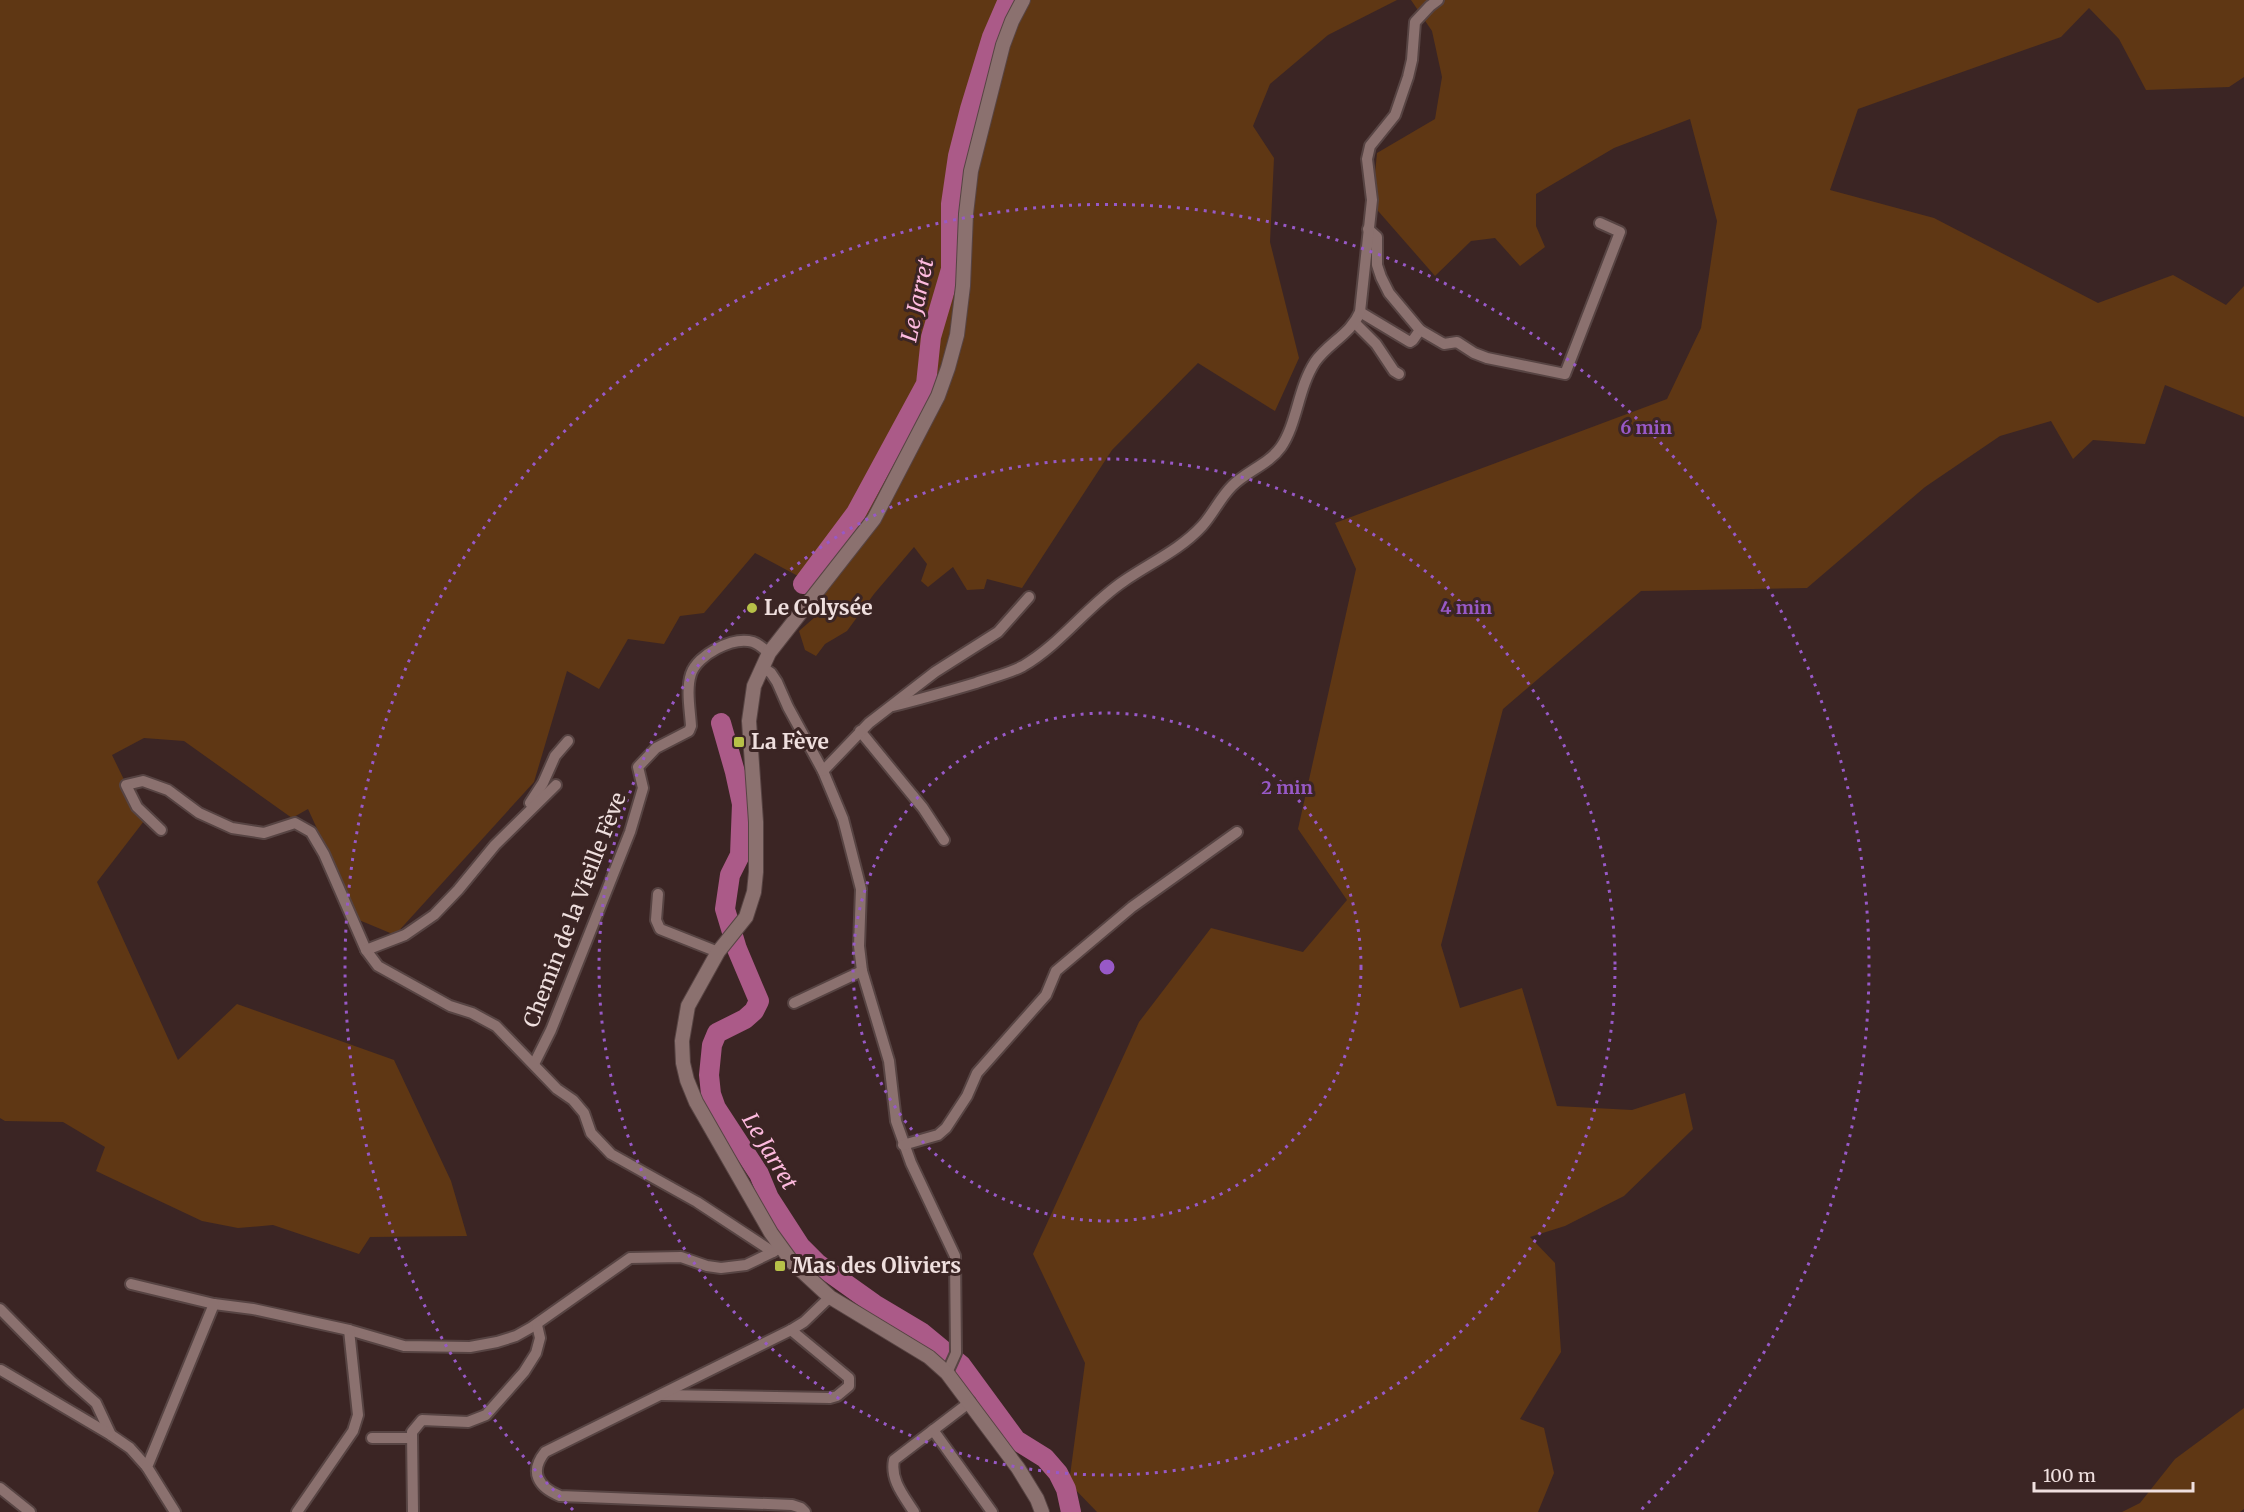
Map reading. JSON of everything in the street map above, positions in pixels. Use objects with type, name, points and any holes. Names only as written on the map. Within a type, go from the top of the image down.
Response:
[{"type":"main road","points":[[1023,0],[1003,45],[971,171],[966,214],[963,286],[957,335],[948,368],[938,396],[874,519],[769,653],[754,686],[749,722],[756,822],[756,872],[751,906],[741,926],[722,948],[688,1006],[682,1041],[687,1080],[703,1118],[777,1250],[830,1297],[949,1369],[1018,1468],[1037,1499],[1042,1512]]},
{"type":"street","points":[[893,706],[1006,674],[1042,653],[1123,581],[1162,558],[1192,535],[1203,525],[1231,487],[1248,472],[1271,459],[1282,446],[1307,376],[1315,363],[1356,324],[1360,312],[1372,200],[1367,159],[1370,146],[1395,115],[1410,68],[1415,22],[1438,0]]},
{"type":"street","points":[[1368,229],[1377,237],[1377,265],[1389,293],[1420,330],[1444,344],[1457,342],[1487,358],[1565,374],[1620,232],[1600,223]]},
{"type":"street","points":[[1360,312],[1410,342],[1420,330]]},
{"type":"street","points":[[1356,324],[1376,344],[1394,371],[1399,374]]},
{"type":"street","points":[[823,771],[860,731],[935,672],[998,632],[1029,597]]},
{"type":"street","name":"Chemin de la Vieille Fève","points":[[534,1064],[551,1030],[627,841],[643,788],[638,767],[656,748],[689,731],[691,726],[690,680],[699,659],[725,646],[742,641],[754,642],[769,653]]},
{"type":"street","points":[[762,667],[771,673],[777,682],[823,771],[843,819],[861,889],[859,946],[862,971],[889,1061],[896,1121],[903,1145],[955,1256],[956,1353],[949,1369]]},
{"type":"street","points":[[860,731],[922,808],[944,840]]},
{"type":"street","points":[[520,819],[543,783],[555,756],[568,741]]},
{"type":"street","points":[[161,830],[137,807],[126,785],[143,781],[168,790],[199,813],[232,828],[264,833],[295,823],[311,832],[324,854],[366,950],[378,966],[450,1006],[472,1013],[496,1026],[584,1113],[591,1133],[611,1154],[777,1250]]},
{"type":"street","points":[[366,950],[405,935],[434,915],[458,890],[484,857],[556,785]]},
{"type":"street","points":[[903,1145],[938,1135],[946,1128],[967,1096],[977,1073],[1046,995],[1056,971],[1132,908],[1237,832]]},
{"type":"street","points":[[658,894],[656,920],[660,929],[722,948]]},
{"type":"street","points":[[795,1003],[862,971]]},
{"type":"street","points":[[131,1284],[213,1304],[253,1309],[349,1330],[404,1346],[471,1347],[516,1336],[537,1325],[630,1258],[681,1257],[721,1268],[746,1265],[777,1250]]},
{"type":"street","points":[[806,1512],[792,1505],[560,1496],[542,1486],[537,1476],[538,1467],[539,1459],[545,1452],[790,1330],[804,1322],[830,1297]]},
{"type":"street","points":[[147,1467],[213,1304]]},
{"type":"street","points":[[0,1309],[96,1403],[111,1435]]},
{"type":"street","points":[[413,1512],[412,1432],[422,1420],[468,1422],[486,1415],[536,1353],[540,1338],[537,1325]]},
{"type":"street","points":[[297,1512],[353,1431],[358,1415],[349,1330]]},
{"type":"street","points":[[659,1395],[830,1398],[844,1392],[849,1386],[849,1378],[790,1330]]},
{"type":"street","points":[[1,1370],[130,1448],[147,1467],[175,1512]]},
{"type":"street","points":[[914,1512],[896,1483],[893,1464],[898,1455],[970,1402]]},
{"type":"street","points":[[933,1430],[992,1512]]},
{"type":"street","points":[[372,1438],[412,1438]]},
{"type":"street","points":[[0,1488],[30,1512]]},
{"type":"shaded area","points":[[0,0],[1397,0],[1328,35],[1270,84],[1253,126],[1274,158],[1270,242],[1299,358],[1275,411],[1198,363],[1112,450],[1022,588],[987,579],[984,589],[967,590],[953,567],[928,587],[921,581],[927,564],[914,547],[874,594],[847,631],[825,644],[816,656],[805,650],[799,631],[823,610],[811,583],[755,553],[704,613],[680,616],[664,644],[628,639],[599,689],[567,671],[534,782],[395,935],[359,920],[308,809],[292,818],[184,741],[144,738],[112,755],[144,821],[97,882],[178,1060],[237,1004],[394,1060],[451,1181],[467,1236],[370,1237],[359,1254],[273,1225],[238,1228],[202,1221],[96,1171],[105,1147],[63,1122],[5,1121],[0,1118]]},
{"type":"shaded area","points":[[1411,0],[2244,0],[2244,77],[2229,87],[2146,90],[2119,39],[2089,8],[2061,37],[1858,109],[1830,190],[1934,218],[2098,303],[2173,275],[2226,305],[2244,286],[2244,417],[2165,385],[2145,444],[2093,440],[2073,459],[2051,421],[2000,436],[1925,487],[1807,588],[1641,591],[1503,709],[1441,945],[1460,1008],[1522,988],[1557,1106],[1632,1110],[1685,1093],[1693,1129],[1624,1196],[1565,1226],[1530,1237],[1555,1263],[1561,1352],[1520,1419],[1544,1428],[1554,1473],[1538,1512],[1097,1512],[1069,1483],[1085,1363],[1033,1254],[1139,1022],[1211,928],[1303,952],[1347,900],[1298,829],[1356,569],[1335,523],[1667,399],[1701,328],[1717,221],[1690,119],[1614,148],[1536,194],[1536,226],[1545,247],[1520,266],[1495,238],[1471,241],[1435,276],[1372,204],[1377,153],[1435,119],[1442,77],[1432,31]]},
{"type":"shaded area","points":[[2244,1408],[2244,1509],[2240,1512],[2122,1512],[2140,1503],[2175,1459]]},
{"type":"waterway","name":"Le Jarret","points":[[803,584],[856,513],[926,384],[931,337],[951,269],[951,204],[958,156],[992,37],[1008,0]]},
{"type":"waterway","name":"Le Jarret","points":[[721,723],[742,804],[740,855],[730,875],[725,909],[737,949],[759,1001],[754,1011],[745,1019],[717,1033],[712,1045],[709,1075],[711,1094],[716,1108],[759,1174],[769,1198],[800,1246],[818,1264],[874,1304],[921,1332],[961,1365],[1016,1440],[1045,1458],[1058,1473],[1066,1489],[1071,1512]]},
{"type":"place","name":"Le Colysée","points":[[752,608]]},
{"type":"place","name":"La Fève","points":[[739,742]]},
{"type":"place","name":"Mas des Oliviers","points":[[780,1266]]}]
